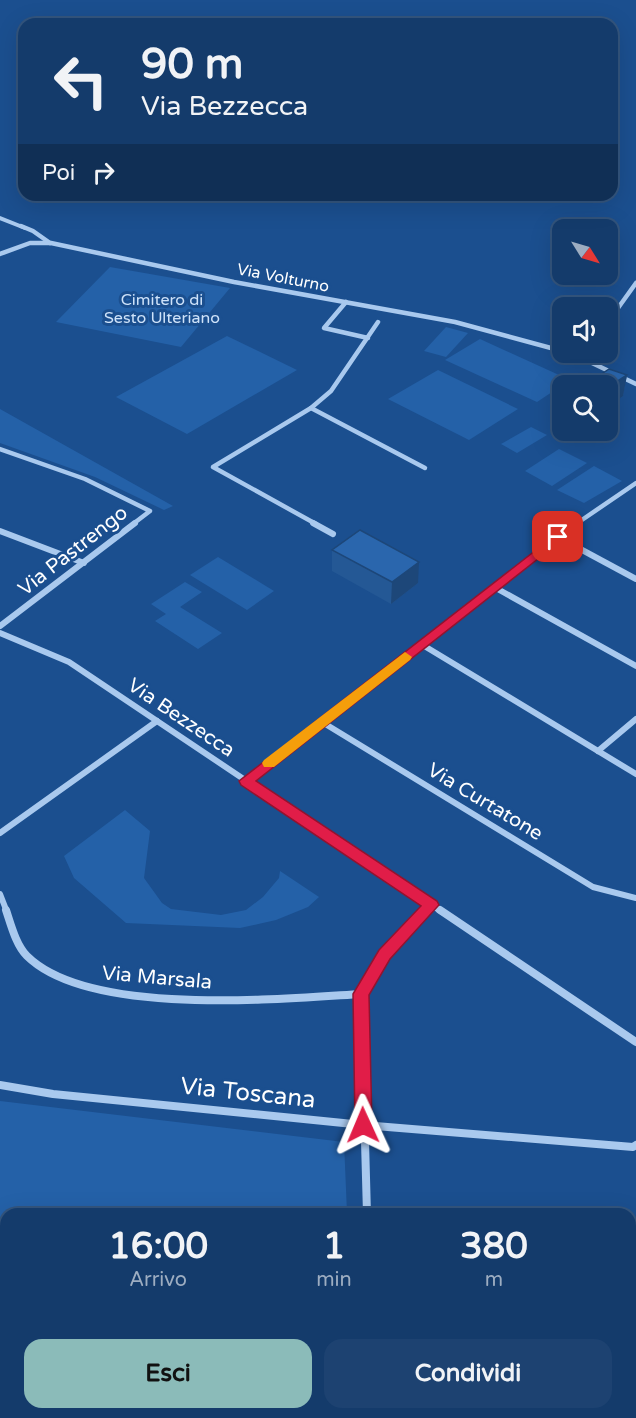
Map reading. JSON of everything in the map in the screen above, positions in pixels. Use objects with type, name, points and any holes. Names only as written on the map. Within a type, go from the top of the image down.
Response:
[{"type":"street","points":[[0,218],[33,231],[51,243]]},
{"type":"street","name":"Via Volturno","points":[[0,254],[30,243],[51,243],[234,282],[455,322],[552,348]]},
{"type":"street","points":[[618,308],[636,283]]},
{"type":"street","points":[[346,302],[324,328],[368,338]]},
{"type":"street","points":[[333,534],[213,467],[311,408],[331,391],[378,322]]},
{"type":"street","points":[[595,363],[636,384]]},
{"type":"street","points":[[311,408],[425,468]]},
{"type":"street","name":"Via Pastrengo","points":[[0,449],[85,480],[150,511],[0,626]]},
{"type":"street","points":[[246,781],[558,537],[636,483]]},
{"type":"street","points":[[0,531],[84,563]]},
{"type":"street","points":[[558,537],[636,579]]},
{"type":"street","points":[[494,587],[636,666]]},
{"type":"street","name":"Via Bezzecca","points":[[0,633],[69,662],[636,1042]]},
{"type":"street","points":[[422,644],[636,774]]},
{"type":"street","points":[[598,752],[636,719]]},
{"type":"street","points":[[0,833],[157,721]]},
{"type":"street","name":"Via Curtatone","points":[[322,722],[593,887],[636,898]]},
{"type":"street","name":"Via Marsala","points":[[0,894],[25,955],[54,975],[87,988],[130,995],[209,1001],[361,994]]},
{"type":"street","points":[[367,1208],[361,994],[385,954],[432,905]]},
{"type":"street","name":"Via Toscana","points":[[0,1085],[54,1094],[363,1125],[633,1147],[636,1145]]},
{"type":"green space","name":"Cimitero di Sesto Ulteriano","points":[[110,267],[230,288],[181,347],[56,322]]},
{"type":"green space","points":[[446,327],[468,333],[446,357],[424,351]]},
{"type":"green space","points":[[227,336],[297,370],[187,434],[116,397]]},
{"type":"green space","points":[[480,339],[559,375],[552,375],[552,392],[537,402],[445,360]]},
{"type":"green space","points":[[438,370],[518,409],[469,440],[388,399]]},
{"type":"green space","points":[[0,409],[173,506],[164,510],[95,477],[0,443]]},
{"type":"green space","points":[[531,427],[547,435],[517,453],[501,444]]},
{"type":"green space","points":[[559,449],[587,463],[552,486],[525,471]]},
{"type":"green space","points":[[594,466],[622,481],[584,503],[557,490]]},
{"type":"green space","points":[[218,557],[274,591],[247,610],[190,575]]},
{"type":"green space","points":[[185,582],[202,592],[180,607],[222,633],[198,649],[155,621],[166,614],[151,604]]},
{"type":"green space","points":[[125,810],[150,831],[144,878],[162,903],[171,909],[221,915],[246,910],[263,897],[279,878],[280,871],[319,897],[308,907],[276,920],[240,928],[126,923],[74,878],[64,856]]},
{"type":"green space","points":[[0,1101],[344,1142],[347,1208],[0,1208]]},
{"type":"building","points":[[609,369],[627,375],[618,381],[618,375],[600,375]]},
{"type":"building","points":[[360,530],[419,562],[392,582],[332,550]]},
{"type":"slow traffic","points":[[269,763],[405,657]]},
{"type":"route","points":[[363,1125],[361,994],[385,954],[432,905],[246,781],[558,537]]}]
